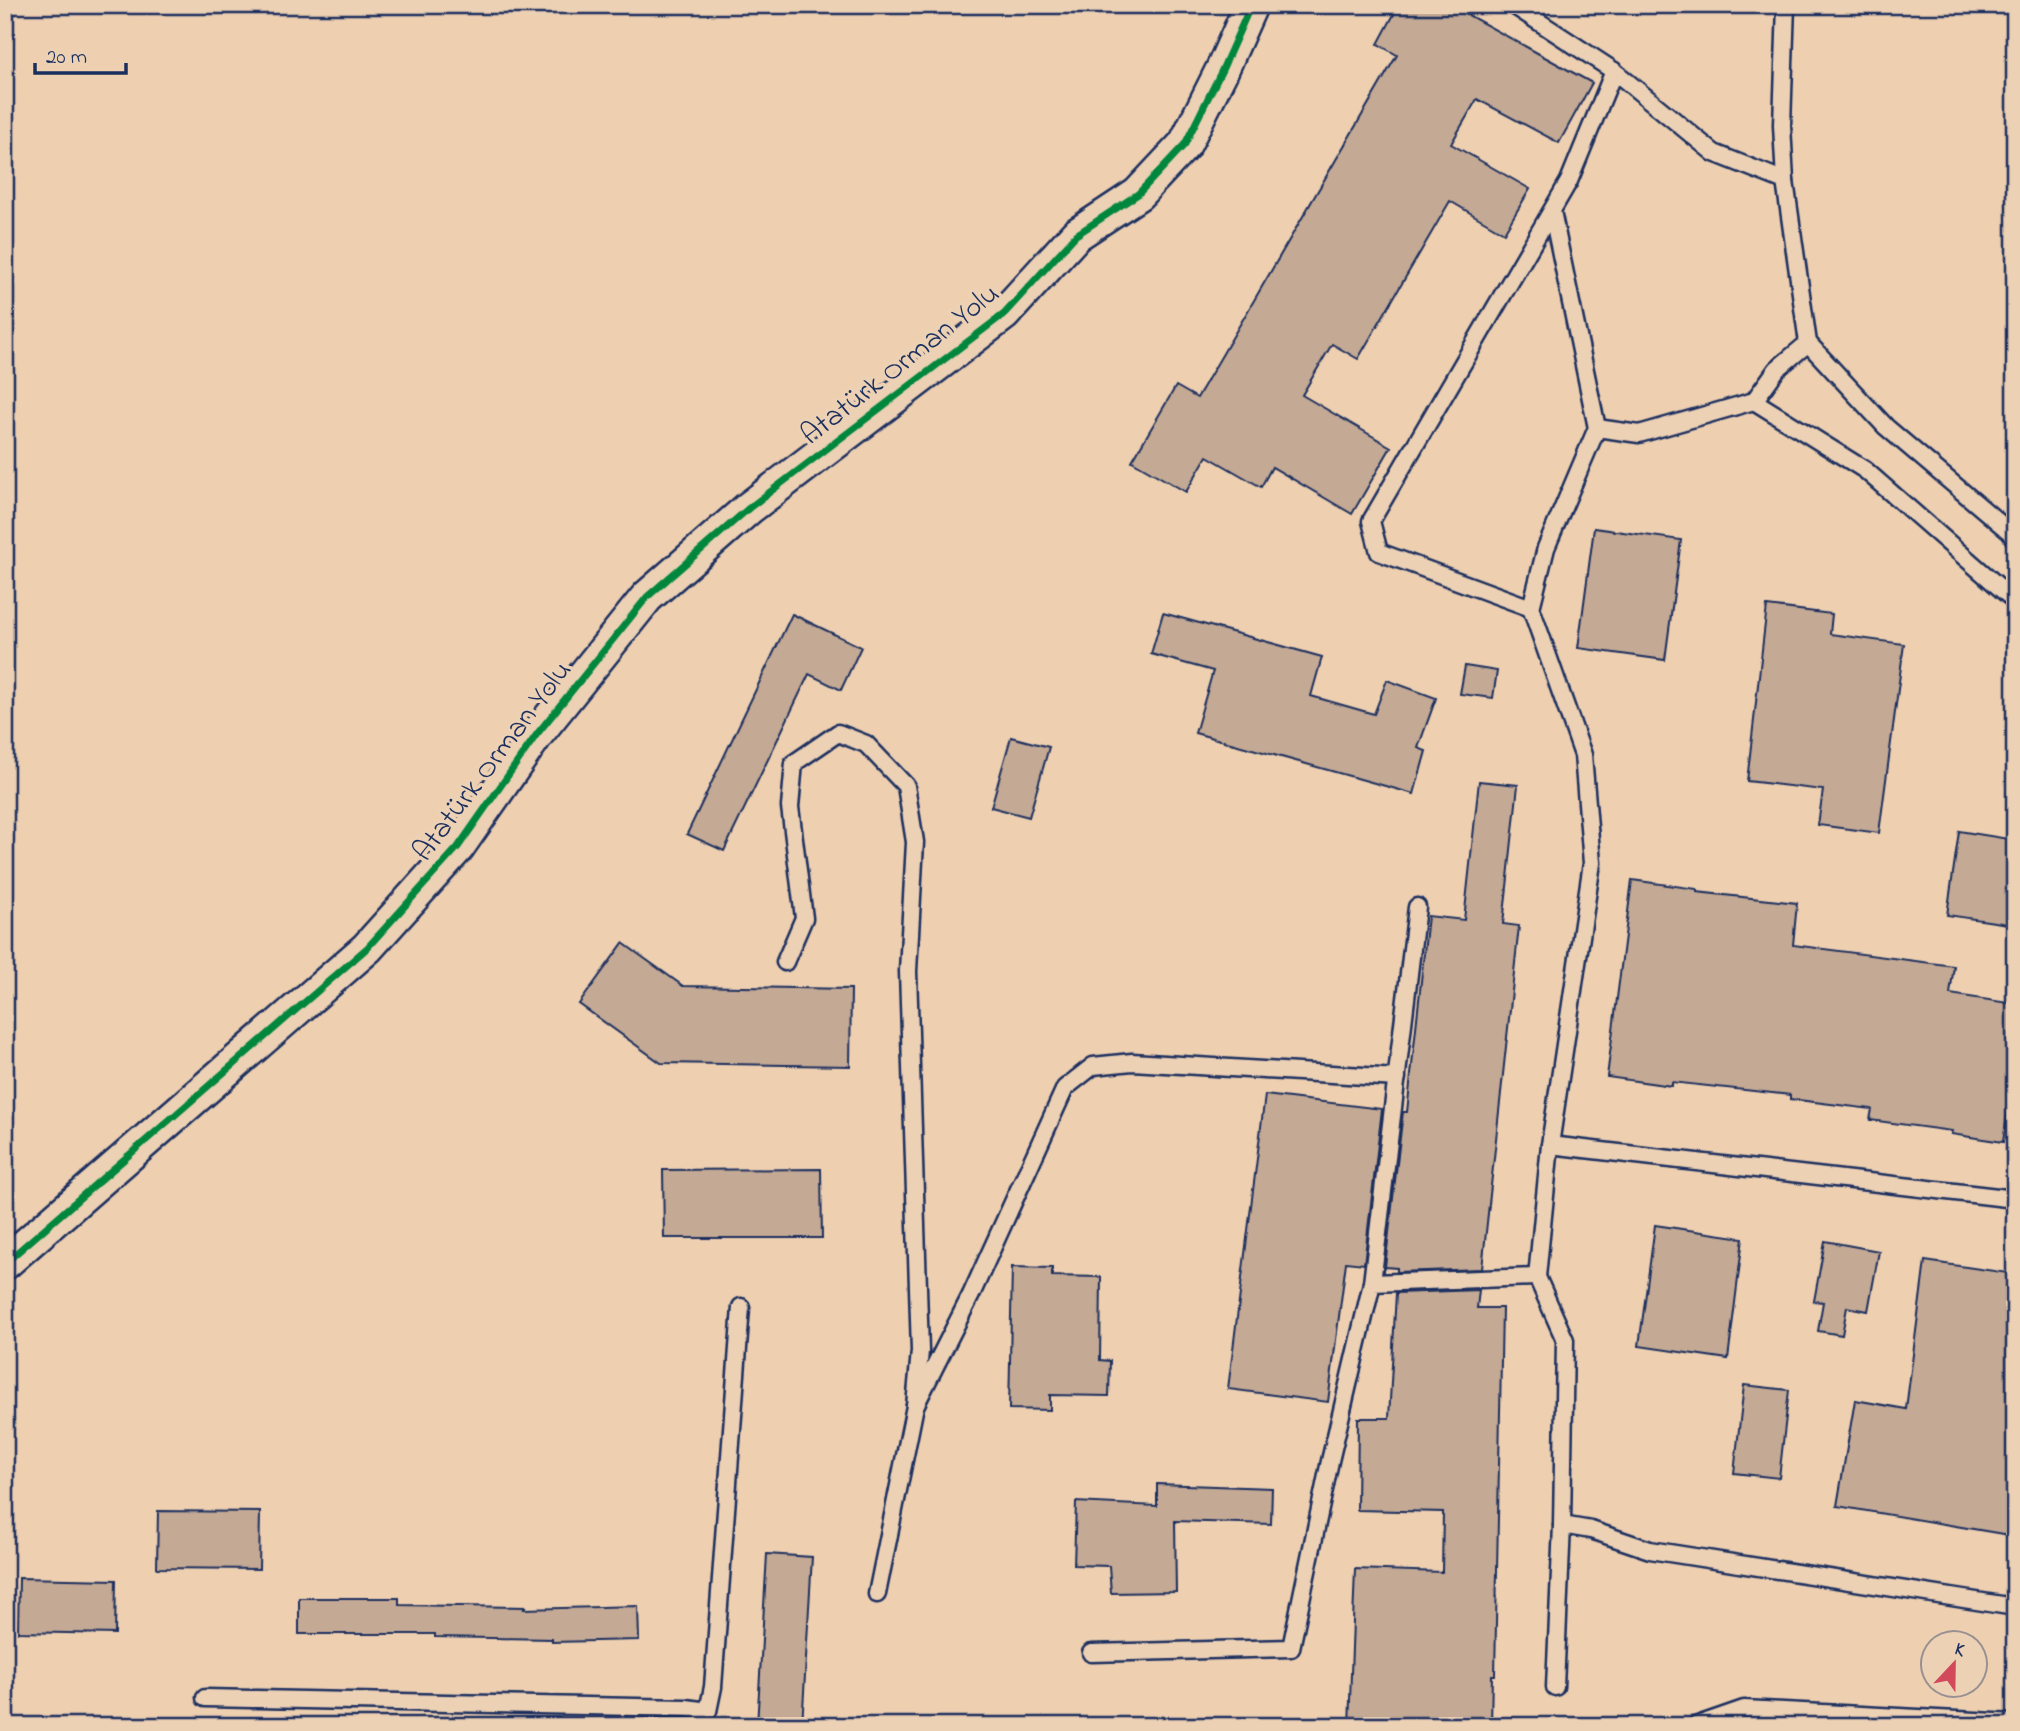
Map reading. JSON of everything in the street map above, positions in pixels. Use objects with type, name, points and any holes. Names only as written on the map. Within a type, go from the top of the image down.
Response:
[{"type":"street","name":"Atatürk Orman Yolu","points":[[5,1263],[367,948],[458,847],[537,734],[647,597],[748,508],[1004,314],[1076,235],[1138,194],[1185,144],[1251,5]]},
{"type":"lane","points":[[1513,5],[1614,71],[1714,153],[1785,181]]},
{"type":"lane","points":[[1786,5],[1782,125],[1785,181],[1808,343],[1886,427],[2010,532],[2015,540]]},
{"type":"lane","points":[[1531,608],[1379,552],[1371,521],[1569,181],[1614,71]]},
{"type":"lane","points":[[1552,211],[1597,428],[1546,548],[1531,608],[1583,755],[1592,863],[1549,1145],[1537,1277],[1564,1340],[1562,1525],[1555,1687]]},
{"type":"lane","points":[[1597,428],[1639,434],[1754,401],[1777,369],[1808,343]]},
{"type":"lane","points":[[1754,401],[1865,470],[2015,601]]},
{"type":"lane","points":[[785,962],[804,918],[790,807],[794,763],[838,733],[866,744],[906,786],[915,842],[908,971],[920,1351],[915,1406],[877,1594]]},
{"type":"lane","points":[[1091,1653],[1291,1648],[1372,1283],[1417,907]]},
{"type":"lane","points":[[915,1406],[971,1295],[1065,1088],[1093,1066],[1132,1062],[1397,1078]]},
{"type":"lane","points":[[1549,1145],[2015,1199]]},
{"type":"lane","points":[[1372,1283],[1537,1277]]},
{"type":"lane","points":[[205,1698],[686,1708],[708,1718],[713,1688],[741,1307]]},
{"type":"lane","points":[[1562,1525],[1591,1530],[1650,1550],[2015,1607]]},
{"type":"lane","points":[[1695,1726],[1744,1709],[2015,1723]]},
{"type":"building","points":[[1399,5],[1450,5],[1592,83],[1559,143],[1477,99],[1451,144],[1530,189],[1504,233],[1450,201],[1358,359],[1332,344],[1302,395],[1391,447],[1352,514],[1272,467],[1261,487],[1207,456],[1186,492],[1132,461],[1176,386],[1197,398],[1397,55],[1378,44]]},
{"type":"building","points":[[1594,528],[1681,540],[1665,660],[1578,648]]},
{"type":"building","points":[[1767,606],[1832,614],[1830,634],[1904,644],[1879,833],[1818,825],[1823,790],[1747,781]]},
{"type":"building","points":[[1163,613],[1322,657],[1311,696],[1374,714],[1387,680],[1436,698],[1418,748],[1426,751],[1414,794],[1195,733],[1213,671],[1151,654]]},
{"type":"building","points":[[792,614],[861,647],[841,690],[809,674],[724,851],[687,834]]},
{"type":"building","points":[[1465,666],[1497,671],[1493,698],[1460,694]]},
{"type":"building","points":[[1011,737],[1049,747],[1029,817],[991,807]]},
{"type":"building","points":[[1479,781],[1518,785],[1503,924],[1519,926],[1482,1269],[1397,1272],[1397,1268],[1385,1267],[1403,1112],[1407,1112],[1428,916],[1464,920]]},
{"type":"building","points":[[1959,831],[2015,840],[2015,925],[1947,915]]},
{"type":"building","points":[[1632,880],[1697,889],[1697,892],[1797,903],[1793,945],[1954,966],[1950,994],[2015,1004],[2015,1063],[2003,1142],[1951,1134],[1952,1131],[1870,1120],[1872,1109],[1790,1099],[1790,1095],[1672,1082],[1672,1086],[1607,1077]]},
{"type":"building","points":[[623,943],[683,986],[851,989],[850,1066],[661,1063],[579,1004]]},
{"type":"building","points":[[1265,1095],[1382,1109],[1364,1264],[1346,1262],[1328,1402],[1228,1389]]},
{"type":"building","points":[[821,1169],[822,1238],[664,1238],[663,1170]]},
{"type":"building","points":[[1655,1225],[1743,1238],[1728,1359],[1639,1346]]},
{"type":"building","points":[[1825,1241],[1879,1251],[1868,1311],[1847,1307],[1842,1335],[1818,1331],[1823,1302],[1814,1301]]},
{"type":"building","points":[[1925,1261],[2015,1274],[2015,1536],[1837,1506],[1855,1400],[1906,1409]]},
{"type":"building","points":[[1012,1267],[1052,1268],[1052,1276],[1101,1277],[1100,1360],[1110,1361],[1109,1396],[1050,1395],[1050,1410],[1009,1409]]},
{"type":"building","points":[[1479,1290],[1477,1308],[1502,1308],[1495,1675],[1492,1675],[1491,1726],[1349,1726],[1355,1569],[1442,1572],[1443,1512],[1357,1510],[1358,1418],[1389,1418],[1396,1293]]},
{"type":"building","points":[[1744,1385],[1789,1390],[1779,1478],[1734,1473]]},
{"type":"building","points":[[1157,1484],[1272,1488],[1271,1524],[1175,1521],[1176,1592],[1111,1593],[1109,1566],[1074,1565],[1076,1502],[1157,1506]]},
{"type":"building","points":[[158,1511],[260,1512],[259,1569],[157,1568]]},
{"type":"building","points":[[767,1554],[812,1557],[802,1726],[757,1726]]},
{"type":"building","points":[[19,1578],[116,1580],[115,1634],[18,1632]]},
{"type":"building","points":[[299,1598],[399,1598],[399,1605],[525,1607],[524,1609],[638,1606],[639,1640],[552,1642],[552,1639],[435,1637],[435,1634],[299,1634]]},
{"type":"cycle path","points":[[5,1263],[367,948],[458,847],[537,734],[647,597],[749,508],[1004,314],[1076,235],[1138,194],[1185,144],[1251,5]]}]
